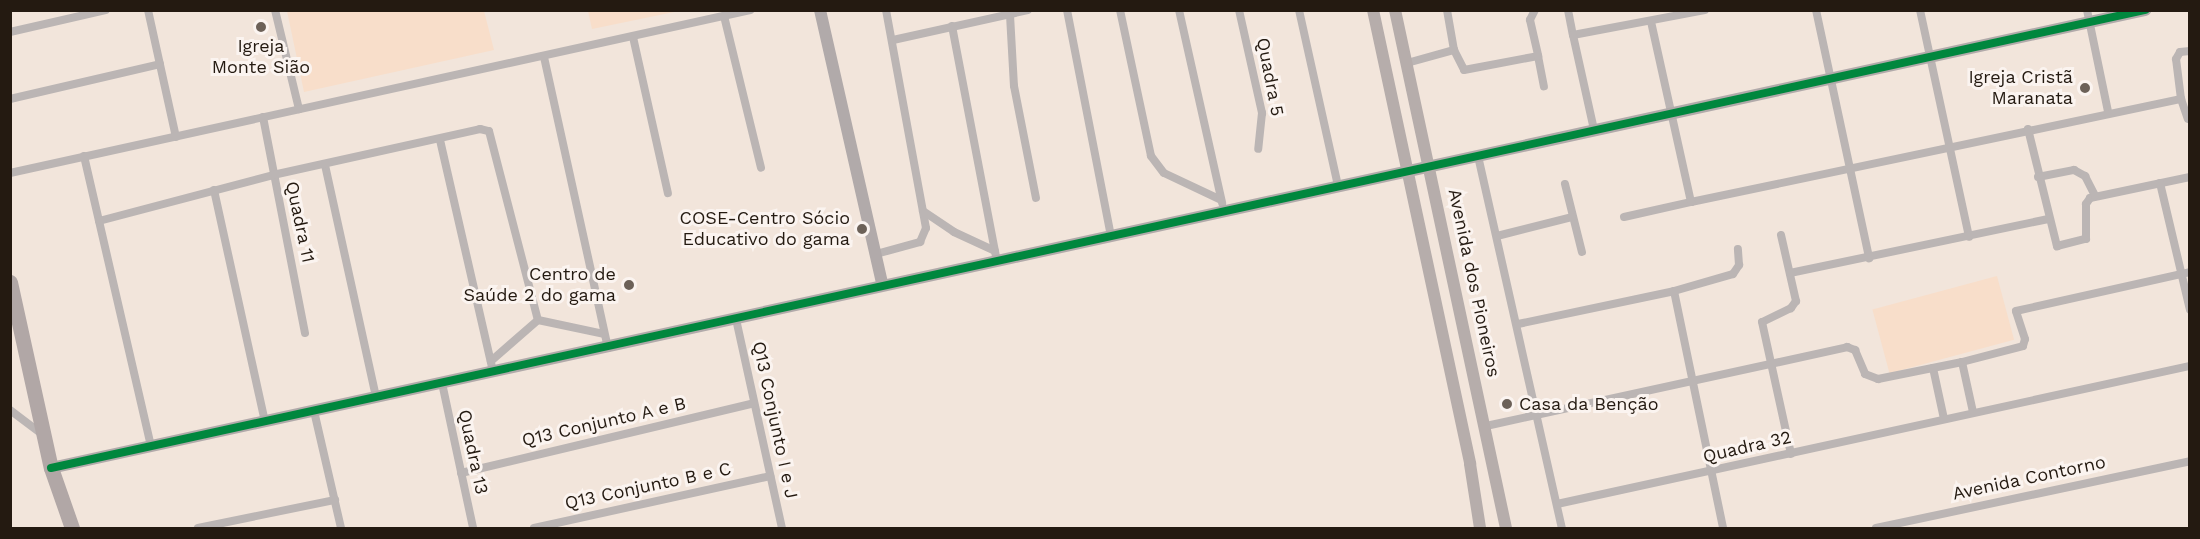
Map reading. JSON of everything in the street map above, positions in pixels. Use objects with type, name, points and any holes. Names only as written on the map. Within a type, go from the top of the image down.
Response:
[{"type":"highway","points":[[10,282],[42,435],[72,528]]},
{"type":"main road","name":"Avenida dos Pioneiros","points":[[1395,10],[1460,301],[1506,528]]},
{"type":"main road","points":[[1375,12],[1480,528]]},
{"type":"main road","points":[[1436,304],[1452,306],[1460,301]]},
{"type":"street","points":[[10,32],[106,10]]},
{"type":"street","points":[[148,10],[176,137]]},
{"type":"street","points":[[275,10],[299,109]]},
{"type":"street","points":[[10,173],[750,10]]},
{"type":"street","points":[[820,10],[882,284]]},
{"type":"street","points":[[876,254],[920,242],[926,228],[886,10]]},
{"type":"street","points":[[893,40],[1028,10]]},
{"type":"street","points":[[1067,10],[1111,237]]},
{"type":"street","points":[[1120,10],[1151,156],[1164,173],[1223,206]]},
{"type":"street","points":[[1179,10],[1223,206]]},
{"type":"street","name":"Quadra 5","points":[[1239,10],[1262,113],[1258,149]]},
{"type":"street","points":[[1299,10],[1338,186]]},
{"type":"street","points":[[1447,10],[1454,50],[1466,71],[1538,56]]},
{"type":"street","points":[[1535,10],[1530,20],[1544,86]]},
{"type":"street","points":[[1568,10],[1594,130]]},
{"type":"street","points":[[1573,35],[1652,22],[1705,10]]},
{"type":"street","points":[[1816,10],[1869,258]]},
{"type":"street","points":[[1920,10],[1969,237]]},
{"type":"street","points":[[51,468],[442,383],[492,366],[608,348],[996,256],[1111,237],[1223,206],[1338,186],[1478,156],[1931,56],[2088,17],[2145,10]]},
{"type":"street","points":[[1010,15],[1014,86],[1036,198]]},
{"type":"street","points":[[724,16],[761,168]]},
{"type":"street","points":[[2088,17],[2108,111]]},
{"type":"street","points":[[1652,22],[1691,202]]},
{"type":"street","points":[[951,26],[996,256]]},
{"type":"street","points":[[633,37],[668,193]]},
{"type":"street","points":[[1407,63],[1454,50]]},
{"type":"street","points":[[2188,119],[2181,99],[2176,59],[2180,52],[2190,51]]},
{"type":"street","points":[[544,57],[608,348]]},
{"type":"street","points":[[10,99],[160,64]]},
{"type":"street","points":[[1624,217],[1849,170],[2108,111],[2181,99]]},
{"type":"street","name":"Quadra 11","points":[[263,117],[305,333]]},
{"type":"street","points":[[99,220],[273,175],[440,140],[480,129],[489,131],[493,138],[538,321]]},
{"type":"street","points":[[2028,129],[2055,245],[2080,242],[2088,235],[2087,201],[2095,196],[2190,177]]},
{"type":"street","points":[[440,140],[492,366]]},
{"type":"street","points":[[84,156],[151,447]]},
{"type":"street","points":[[1478,156],[1518,324],[1562,528]]},
{"type":"street","points":[[325,165],[376,397]]},
{"type":"street","points":[[2038,177],[2074,170],[2085,176],[2095,196]]},
{"type":"street","points":[[1565,183],[1582,252]]},
{"type":"street","points":[[2160,183],[2186,272],[2190,309]]},
{"type":"street","points":[[214,190],[265,422]]},
{"type":"street","points":[[923,212],[996,256]]},
{"type":"street","points":[[1497,236],[1572,217]]},
{"type":"street","points":[[1790,273],[2048,219]]},
{"type":"street","points":[[1780,235],[1790,273],[1795,305],[1762,322],[1769,366],[1791,454]]},
{"type":"street","points":[[1518,324],[1674,291],[1733,274],[1739,265],[1738,249]]},
{"type":"street","points":[[1486,426],[1769,366],[1847,347],[1855,350],[1865,374],[1872,378],[1962,362],[2023,346],[2025,339],[2016,311],[2186,272]]},
{"type":"street","points":[[1674,291],[1723,528]]},
{"type":"street","name":"Q13 Conjunto I e J","points":[[736,319],[782,528]]},
{"type":"street","points":[[538,321],[604,334]]},
{"type":"street","points":[[492,366],[538,321]]},
{"type":"street","points":[[1962,362],[1973,412]]},
{"type":"street","name":"Quadra 32","points":[[1557,504],[1713,472],[1944,418],[2190,366]]},
{"type":"street","points":[[1933,368],[1944,418]]},
{"type":"street","name":"Quadra 13","points":[[442,383],[473,528]]},
{"type":"street","name":"Q13 Conjunto A e B","points":[[461,473],[753,403]]},
{"type":"street","points":[[10,410],[42,435]]},
{"type":"street","points":[[314,411],[341,528]]},
{"type":"street","name":"Avenida Contorno","points":[[1876,528],[2190,461]]},
{"type":"street","name":"Q13 Conjunto B e C","points":[[534,528],[770,476]]},
{"type":"street","points":[[198,528],[335,500]]},
{"type":"shaded area","points":[[588,10],[679,11],[592,29]]},
{"type":"shaded area","points":[[287,11],[484,11],[494,50],[304,92]]},
{"type":"shaded area","points":[[1997,276],[2014,340],[1889,373],[1872,309]]},
{"type":"cycle path","points":[[51,468],[2145,10]]},
{"type":"place","name":"Igreja Monte Sião","points":[[261,27]]},
{"type":"place","name":"Igreja Cristã Maranata","points":[[2085,88]]},
{"type":"place","name":"COSE-Centro Sócio Educativo do gama","points":[[862,229]]},
{"type":"place","name":"Centro de Saúde 2 do gama","points":[[629,285]]},
{"type":"place","name":"Casa da Benção","points":[[1507,404]]}]
